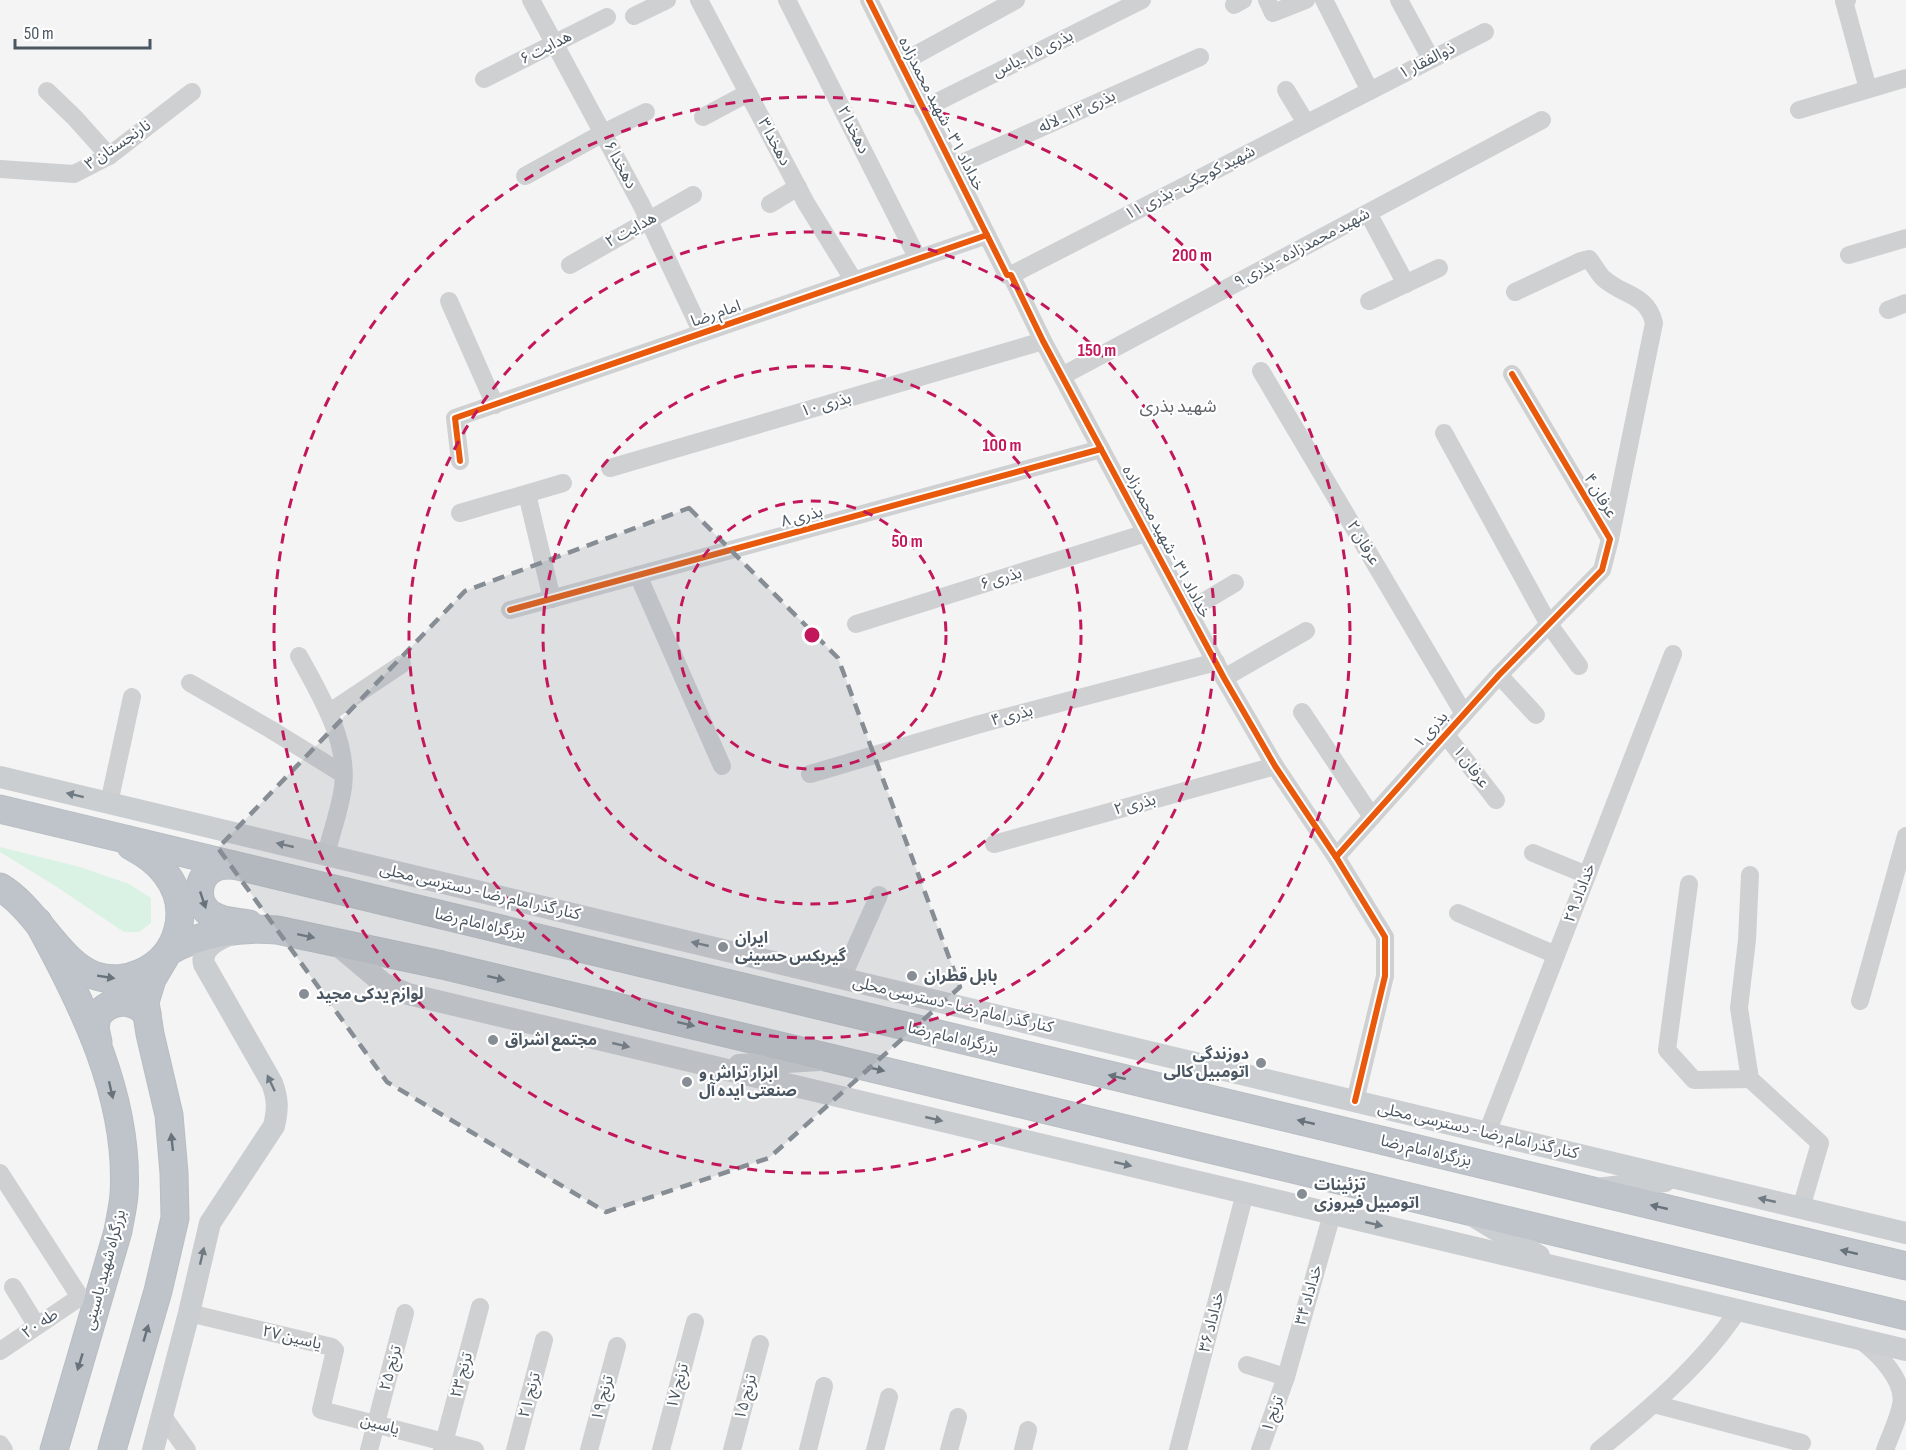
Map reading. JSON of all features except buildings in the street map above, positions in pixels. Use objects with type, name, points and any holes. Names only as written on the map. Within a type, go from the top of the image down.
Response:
[{"type":"highway","name":"بزرگراه امام رضا","points":[[0,809],[1906,1266]]},
{"type":"highway","points":[[112,1450],[158,1291],[176,1218],[169,1115],[146,1002],[148,987],[179,930],[181,915],[174,886],[166,874],[144,853],[113,836]]},
{"type":"highway","points":[[233,865],[218,866],[212,869],[203,879],[199,891],[206,910],[218,918],[442,965],[1906,1316]]},
{"type":"highway","points":[[0,887],[16,898],[66,956],[80,968],[97,976],[116,979],[134,976],[151,969],[166,954],[188,941],[238,931],[263,928],[277,930]]},
{"type":"highway","name":"بزرگراه شهید یاسینی","points":[[38,922],[69,977],[101,1054],[123,1149],[124,1196],[114,1248],[54,1450]]},
{"type":"highway","points":[[101,1054],[95,1028],[97,1016],[101,1011],[108,1005],[126,1002],[138,1005],[147,1014]]},
{"type":"main road","name":"کنار گذر امام رضا - دسترسی محلی","points":[[0,777],[1906,1233]]},
{"type":"main road","points":[[553,942],[631,928]]},
{"type":"main road","points":[[153,1450],[210,1223],[274,1126],[278,1112],[277,1097],[272,1083],[207,970],[203,958],[204,952],[216,941],[238,931]]},
{"type":"main road","points":[[334,942],[384,984],[395,990],[1906,1350]]},
{"type":"main road","points":[[996,1015],[1069,1065]]},
{"type":"main road","points":[[714,1067],[835,1059]]},
{"type":"main road","points":[[1350,1132],[1355,1101]]},
{"type":"main road","points":[[1589,1190],[1681,1179]]},
{"type":"main road","points":[[1463,1210],[1557,1267]]},
{"type":"main road","points":[[176,1218],[210,1223]]},
{"type":"street","name":"دهخدا ۶","points":[[531,0],[649,220],[702,333]]},
{"type":"street","points":[[634,16],[667,0]]},
{"type":"street","name":"دهخدا ۳","points":[[699,0],[798,188],[854,281]]},
{"type":"street","name":"دهخدا ۲","points":[[787,0],[918,259]]},
{"type":"street","name":"خداداد ۳۱ - شهید محمدزاده","points":[[869,0],[1007,275],[1011,275],[1043,341],[1220,670],[1275,766],[1336,857],[1385,937],[1385,976],[1355,1101]]},
{"type":"street","points":[[901,63],[1016,0]]},
{"type":"street","name":"بذری ۱۵ ـ‌یاس","points":[[924,109],[1142,0]]},
{"type":"street","points":[[1267,0],[1273,13],[1306,0]]},
{"type":"street","points":[[1324,0],[1370,91]]},
{"type":"street","points":[[1399,0],[1431,59]]},
{"type":"street","points":[[1847,0],[1845,1],[1868,89]]},
{"type":"street","name":"هدایت ۶","points":[[484,79],[607,17]]},
{"type":"street","name":"ذوالفقار ۱","points":[[1370,91],[1485,32]]},
{"type":"street","name":"بذری ۱۳ ـ لاله","points":[[953,167],[1200,57]]},
{"type":"street","points":[[1799,110],[1906,78]]},
{"type":"street","points":[[1286,90],[1306,123]]},
{"type":"street","points":[[47,91],[109,156]]},
{"type":"street","name":"شهید کوچکی - بذری ۱۱","points":[[1011,275],[1370,91]]},
{"type":"street","name":"نارنجستان ۳","points":[[0,169],[74,174],[109,156],[192,92]]},
{"type":"street","points":[[703,117],[748,93]]},
{"type":"street","points":[[525,176],[646,112]]},
{"type":"street","name":"شهید محمدزاده - بذری ۹","points":[[1062,376],[1542,120]]},
{"type":"street","points":[[770,204],[798,188]]},
{"type":"street","name":"هدایت ۲","points":[[570,265],[693,195]]},
{"type":"street","points":[[1368,213],[1406,284]]},
{"type":"street","name":"امام رضا","points":[[460,461],[455,418],[987,235]]},
{"type":"street","points":[[1849,255],[1906,238]]},
{"type":"street","points":[[1515,292],[1589,259],[1603,278],[1642,302],[1652,312],[1654,323],[1610,539]]},
{"type":"street","points":[[1369,301],[1439,268]]},
{"type":"street","points":[[449,301],[495,405]]},
{"type":"street","points":[[1888,310],[1906,303]]},
{"type":"street","name":"بذری ۱۰","points":[[610,468],[1043,341]]},
{"type":"street","name":"عرفان ۲","points":[[1261,372],[1464,714]]},
{"type":"street","name":"عرفان ۴","points":[[1512,374],[1610,539],[1602,570],[1548,623]]},
{"type":"street","points":[[1444,433],[1548,623],[1579,666]]},
{"type":"street","name":"بذری ۸","points":[[510,610],[1101,449]]},
{"type":"street","points":[[460,513],[563,483]]},
{"type":"street","points":[[527,494],[552,598]]},
{"type":"street","name":"بذری ۶","points":[[856,624],[1146,533]]},
{"type":"street","points":[[638,575],[722,766]]},
{"type":"street","points":[[1188,611],[1235,583]]},
{"type":"street","name":"بذری ۱","points":[[1336,857],[1548,623]]},
{"type":"street","name":"بذری ۴","points":[[810,774],[980,724],[1220,670],[1306,632]]},
{"type":"street","name":"خداداد ۲۹","points":[[1487,1133],[1673,654]]},
{"type":"street","points":[[299,656],[330,712],[342,760],[343,786],[326,855]]},
{"type":"street","points":[[330,712],[402,664]]},
{"type":"street","points":[[1499,675],[1536,716]]},
{"type":"street","points":[[190,683],[343,774]]},
{"type":"street","points":[[109,803],[132,697]]},
{"type":"street","points":[[1302,712],[1372,817]]},
{"type":"street","name":"عرفان ۱","points":[[1446,735],[1496,800]]},
{"type":"street","name":"بذری ۲","points":[[994,844],[1275,766]]},
{"type":"street","points":[[1860,1001],[1906,836]]},
{"type":"street","points":[[1533,853],[1587,875]]},
{"type":"street","points":[[1750,875],[1747,940],[1739,1008],[1750,1079],[1820,1143],[1801,1208]]},
{"type":"street","points":[[1689,884],[1667,1050],[1694,1080],[1750,1079]]},
{"type":"street","points":[[842,978],[879,895]]},
{"type":"street","points":[[1458,913],[1556,955]]},
{"type":"street","name":"طه ۲۰","points":[[0,1173],[80,1297],[0,1351]]},
{"type":"street","name":"خداداد ۳۶","points":[[1178,1450],[1245,1193]]},
{"type":"street","name":"خداداد ۳۴","points":[[1286,1377],[1332,1214]]},
{"type":"street","points":[[13,1287],[37,1326]]},
{"type":"street","name":"ترنج ۲۳","points":[[443,1446],[480,1307]]},
{"type":"street","points":[[1599,1450],[1654,1404],[1725,1329],[1738,1310]]},
{"type":"street","name":"یاسین ۲۷","points":[[189,1313],[332,1347],[334,1350],[321,1410]]},
{"type":"street","name":"ترنج ۲۵","points":[[369,1450],[405,1313]]},
{"type":"street","name":"ترنج ۱۷","points":[[661,1450],[695,1322]]},
{"type":"street","points":[[1859,1339],[1874,1350],[1886,1365],[1904,1400],[1885,1450]]},
{"type":"street","name":"ترنج ۲۱","points":[[515,1450],[544,1340]]},
{"type":"street","name":"ترنج ۱۵","points":[[732,1450],[760,1344]]},
{"type":"street","name":"ترنج ۱۹","points":[[589,1450],[617,1346]]},
{"type":"street","points":[[1247,1365],[1286,1377]]},
{"type":"street","name":"ترنج ۱","points":[[1260,1450],[1286,1377]]},
{"type":"street","points":[[808,1450],[824,1386]]},
{"type":"street","points":[[875,1450],[889,1396]]},
{"type":"street","points":[[1654,1404],[1802,1443]]},
{"type":"street","name":"یاسین","points":[[321,1410],[376,1424],[443,1446],[475,1450]]},
{"type":"street","points":[[162,1415],[187,1450]]},
{"type":"street","points":[[950,1450],[958,1416]]},
{"type":"street","points":[[1023,1450],[1029,1430]]},
{"type":"street","points":[[0,1444],[4,1450]]},
{"type":"highlighted area","points":[[689,508],[838,658],[960,987],[769,1158],[606,1212],[387,1082],[218,848],[465,591]]},
{"type":"green space","points":[[0,847],[80,867],[129,884],[151,898],[151,923],[139,932],[124,932],[0,852]]},
{"type":"cycle path","points":[[869,0],[1007,275],[1011,275],[1043,341],[1224,678],[1275,766],[1336,857],[1385,937],[1385,976],[1355,1101]]},
{"type":"cycle path","points":[[460,461],[455,418],[987,235]]},
{"type":"cycle path","points":[[1336,857],[1499,675],[1602,570],[1610,539],[1512,374]]},
{"type":"cycle path","points":[[510,610],[1101,449]]},
{"type":"place","name":"ایران گیربکس حسینی","points":[[723,947]]},
{"type":"place","name":"بابل قطران","points":[[912,976]]},
{"type":"place","name":"لوازم یدکی مجید","points":[[304,994]]},
{"type":"place","name":"مجتمع اشراق","points":[[493,1040]]},
{"type":"place","name":"دوزندگی اتومبیل کالی","points":[[1261,1063]]},
{"type":"place","name":"ابزار تراش و صنعتی ایده آل","points":[[687,1082]]},
{"type":"place","name":"تزئینات اتومبیل فیروزی","points":[[1302,1194]]},
{"type":"district","name":"شهید بذری","points":[[1178,406]]}]
